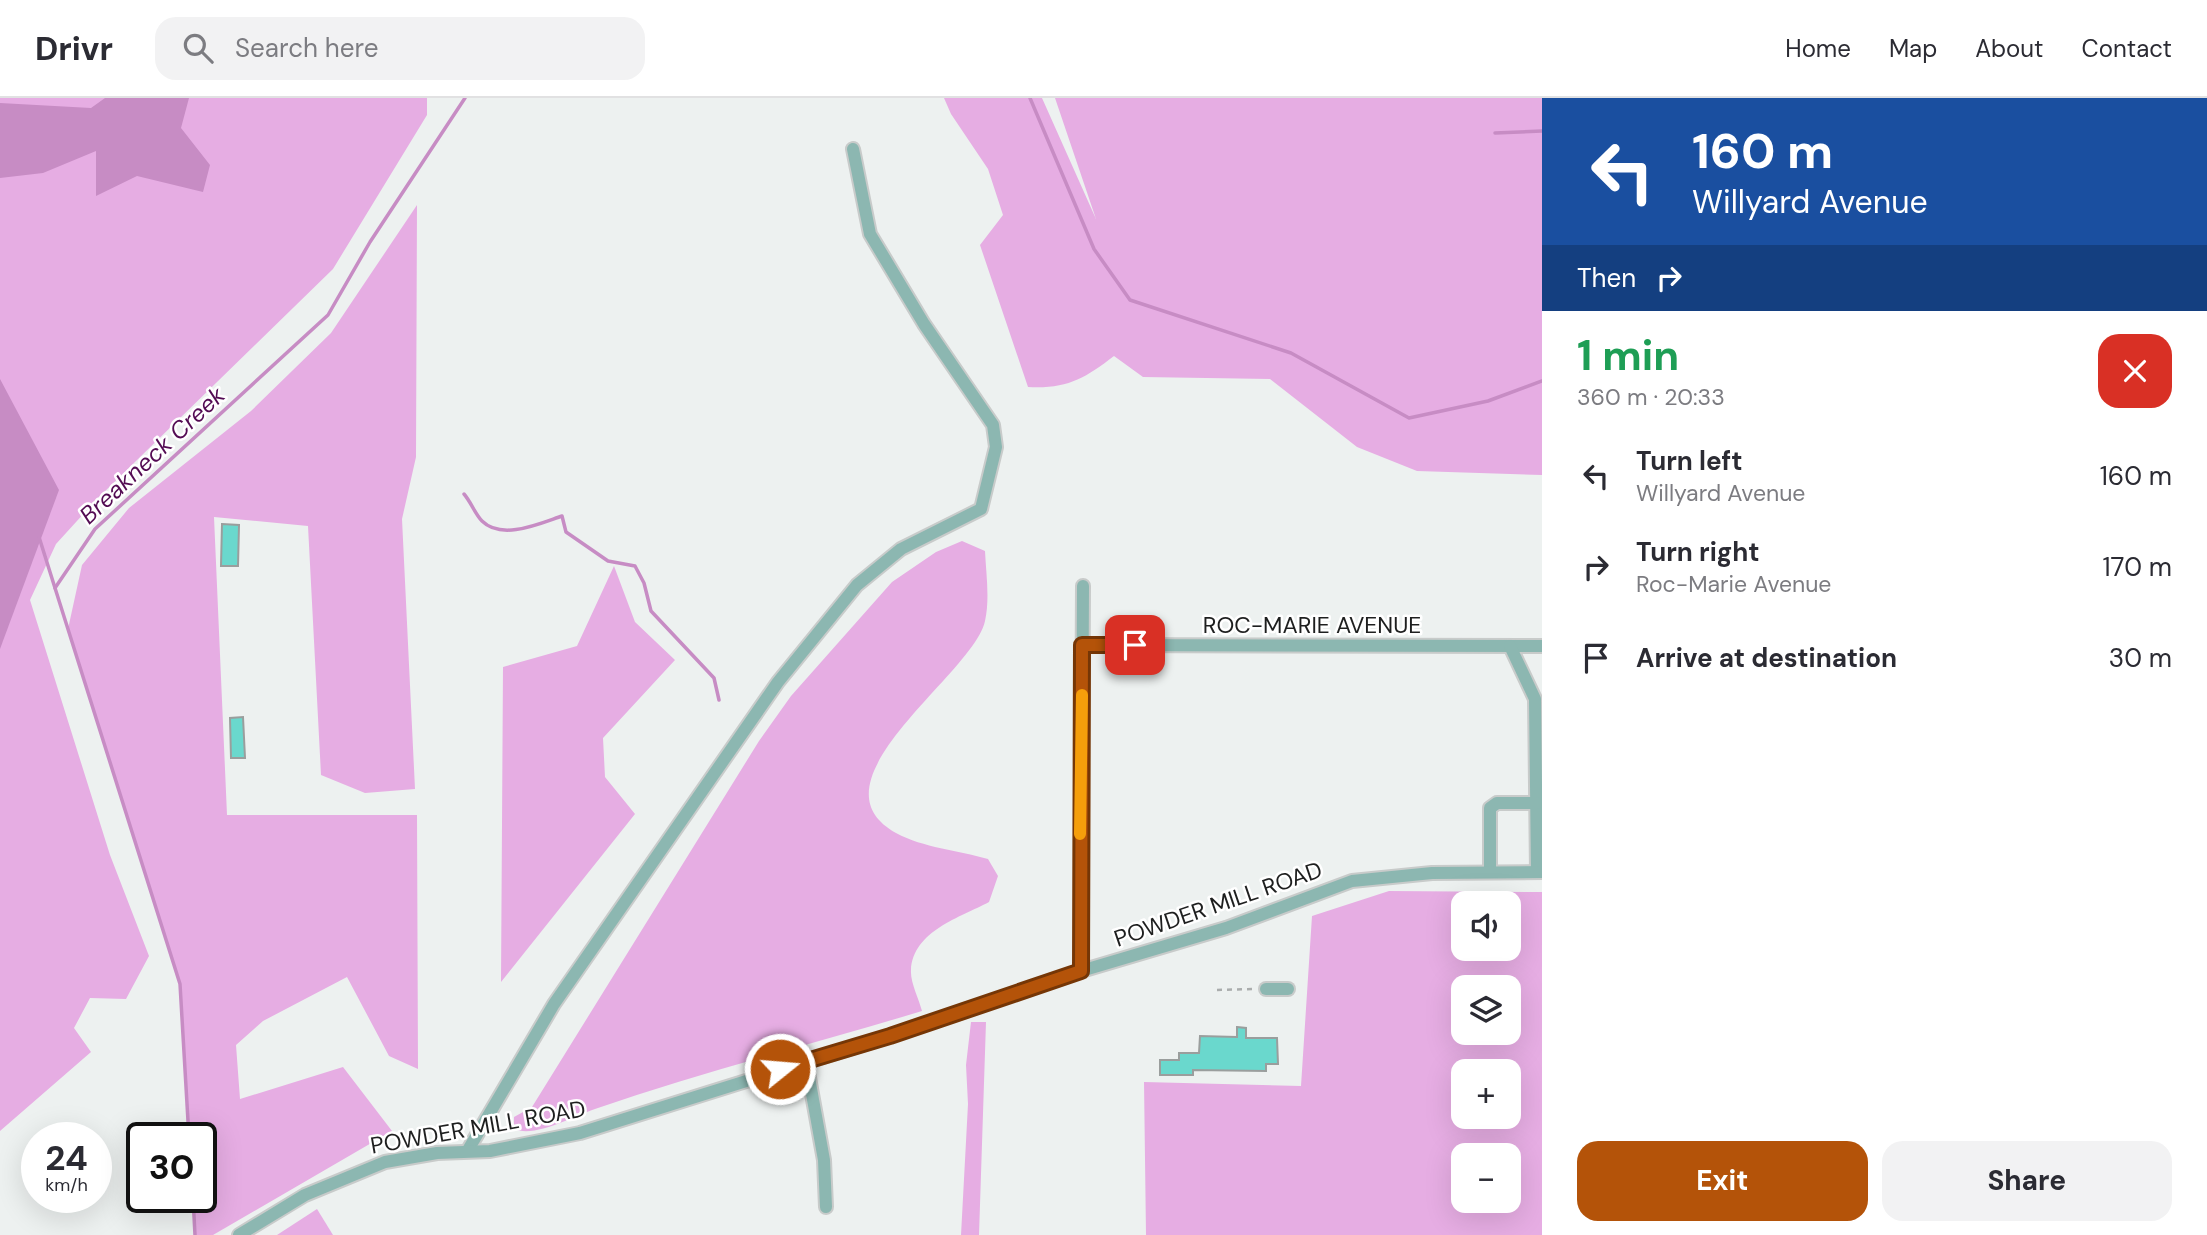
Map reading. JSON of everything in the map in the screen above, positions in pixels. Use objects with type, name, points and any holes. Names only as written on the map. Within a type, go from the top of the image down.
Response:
[{"type":"street","points":[[468,1150],[554,1004],[778,682],[857,585],[901,549],[981,509],[996,446],[993,425],[924,324],[870,234],[853,149]]},
{"type":"street","points":[[1081,971],[1083,586]]},
{"type":"street","name":"ROC-MARIE AVENUE","points":[[1082,645],[1542,646]]},
{"type":"street","points":[[1510,646],[1535,699],[1539,872]]},
{"type":"street","points":[[1490,872],[1490,808],[1497,803],[1536,803]]},
{"type":"street","name":"POWDER MILL ROAD","points":[[240,1234],[305,1195],[385,1162],[468,1150],[490,1151],[580,1133],[890,1036],[1081,971],[1226,928],[1352,881],[1386,875],[1539,872]]},
{"type":"street","points":[[1266,989],[1288,989]]},
{"type":"street","points":[[806,1061],[824,1160],[826,1207]]},
{"type":"path","points":[[1217,990],[1266,989]]},
{"type":"shaded area","points":[[0,98],[427,98],[427,115],[333,269],[97,499],[56,544],[30,600],[110,855],[149,956],[126,999],[90,998],[74,1028],[91,1052],[0,1131]]},
{"type":"shaded area","points":[[105,98],[189,98],[181,128],[210,165],[203,192],[137,176],[96,196],[96,151],[43,173],[0,178],[0,103],[91,108]]},
{"type":"shaded area","points":[[944,98],[1042,98],[1096,219],[1055,98],[1542,98],[1542,475],[1417,471],[1357,447],[1270,379],[1143,377],[1114,356],[1074,381],[1054,386],[1028,387],[980,245],[1003,215],[988,169],[951,114]]},
{"type":"shaded area","points":[[417,205],[416,457],[402,519],[415,789],[365,793],[321,775],[308,526],[214,517],[227,815],[417,815],[418,1069],[389,1056],[347,977],[263,1021],[236,1045],[240,1099],[343,1067],[392,1131],[213,1235],[195,1235],[194,1213],[217,1213],[217,1122],[188,1122],[180,984],[68,629],[82,565],[129,508],[251,411],[331,333]]},
{"type":"shaded area","points":[[0,379],[59,490],[0,649]]},
{"type":"shaded area","points":[[962,541],[985,551],[985,621],[974,643],[881,757],[870,786],[873,811],[896,833],[929,845],[988,859],[998,876],[989,902],[940,927],[920,945],[914,956],[911,975],[922,1011],[676,1083],[554,1125],[533,1131],[514,1129],[514,1117],[532,1107],[759,741],[791,696],[892,582],[936,552]]},
{"type":"shaded area","points":[[614,566],[635,622],[675,660],[603,738],[605,777],[635,814],[501,982],[503,667],[577,646]]},
{"type":"shaded area","points":[[1389,891],[1451,891],[1451,961],[1521,961],[1521,892],[1542,892],[1542,1235],[1146,1235],[1144,1082],[1301,1086],[1312,916]]},
{"type":"shaded area","points":[[971,1022],[986,1022],[979,1235],[961,1235],[968,1104],[966,1065]]},
{"type":"shaded area","points":[[317,1209],[333,1235],[277,1235]]},
{"type":"building","points":[[222,524],[239,525],[238,566],[221,566]]},
{"type":"building","points":[[243,717],[245,758],[231,758],[230,718]]},
{"type":"building","points":[[1237,1027],[1246,1028],[1246,1038],[1277,1038],[1278,1064],[1266,1064],[1266,1071],[1193,1070],[1193,1075],[1160,1075],[1160,1060],[1179,1060],[1179,1053],[1199,1053],[1200,1036],[1237,1037]]},
{"type":"waterway","name":"Breakneck Creek","points":[[188,1122],[180,984],[55,588],[95,529],[328,315],[370,242],[465,98]]},
{"type":"waterway","name":"Breakneck Creek","points":[[1030,98],[1094,249],[1130,300],[1291,353],[1409,418],[1488,401],[1542,381]]},
{"type":"waterway","points":[[1495,133],[1542,131]]},
{"type":"waterway","points":[[464,494],[482,521],[490,527],[500,530],[522,529],[562,516],[566,532],[608,561],[635,566],[644,583],[651,611],[714,678],[719,700]]},
{"type":"waterway","points":[[39,537],[55,588]]},
{"type":"waterway","name":"Breakneck Creek","points":[[194,1213],[195,1235]]},
{"type":"slow traffic","points":[[1080,834],[1082,695]]},
{"type":"route","points":[[780,1069],[890,1036],[1081,971],[1082,645],[1135,645]]}]
